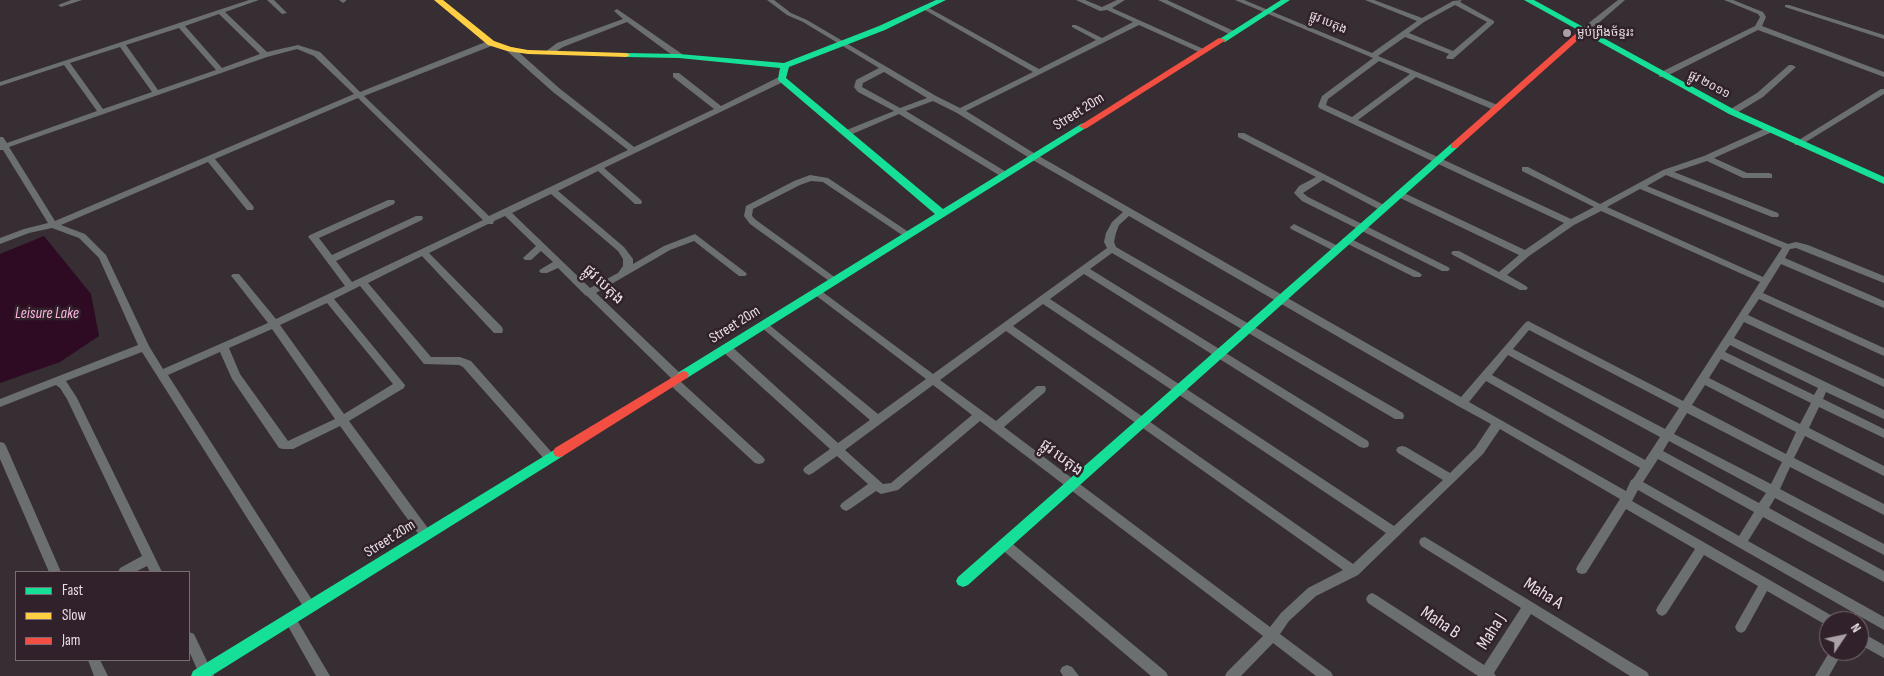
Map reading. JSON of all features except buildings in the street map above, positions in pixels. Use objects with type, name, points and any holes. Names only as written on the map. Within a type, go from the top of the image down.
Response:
[{"type":"street","points":[[61,5],[79,0]]},
{"type":"street","points":[[0,84],[256,0]]},
{"type":"street","points":[[270,0],[284,13]]},
{"type":"street","points":[[438,0],[492,43],[510,49],[680,56],[785,66],[842,45],[930,3],[1039,72]]},
{"type":"street","points":[[770,0],[789,14],[933,98],[960,111],[1034,157],[1498,423],[1702,548],[1819,615]]},
{"type":"street","points":[[1079,0],[1100,10],[1122,0]]},
{"type":"street","points":[[1161,0],[1234,33]]},
{"type":"street","name":"ផ្លូវ បេតុង","points":[[1238,0],[1497,108]]},
{"type":"street","name":"Street 20m","points":[[204,675],[310,606],[1286,0]]},
{"type":"street","points":[[1368,0],[1422,22]]},
{"type":"street","name":"ផ្លូវ ២០១១","points":[[1528,0],[1732,112],[1884,181]]},
{"type":"street","points":[[963,581],[1248,326],[1622,0]]},
{"type":"street","points":[[1662,75],[1758,26],[1763,17],[1761,13],[1726,0]]},
{"type":"street","points":[[1405,34],[1452,55],[1492,22],[1457,1],[1405,34],[1325,98],[1322,106],[1571,223]]},
{"type":"street","points":[[1787,6],[1884,37]]},
{"type":"street","points":[[1107,8],[1137,23],[1204,51]]},
{"type":"street","points":[[617,11],[680,56]]},
{"type":"street","points":[[221,12],[265,55]]},
{"type":"street","points":[[549,52],[560,45],[628,19]]},
{"type":"street","points":[[960,111],[1137,23]]},
{"type":"street","points":[[180,25],[220,70]]},
{"type":"street","points":[[1074,26],[1103,41]]},
{"type":"street","points":[[1758,26],[1884,75]]},
{"type":"street","points":[[0,241],[27,230],[53,225],[357,96],[492,43]]},
{"type":"street","points":[[122,44],[156,93]]},
{"type":"street","points":[[310,606],[144,347],[103,257],[82,236],[53,225],[2,145],[265,55],[298,47],[314,53],[490,222]]},
{"type":"street","points":[[510,49],[556,90],[634,151]]},
{"type":"street","points":[[66,62],[101,112]]},
{"type":"street","points":[[782,79],[785,66]]},
{"type":"street","points":[[1732,112],[1760,96],[1792,67]]},
{"type":"street","points":[[883,69],[859,82],[858,87],[1006,174]]},
{"type":"street","points":[[1352,121],[1415,74]]},
{"type":"street","points":[[676,75],[720,109]]},
{"type":"street","points":[[161,374],[223,348],[490,222],[782,79]]},
{"type":"street","points":[[782,79],[942,214]]},
{"type":"street","points":[[1798,143],[1884,91]]},
{"type":"street","points":[[846,133],[933,98]]},
{"type":"street","points":[[1500,276],[1526,254],[1571,223],[1642,187],[1666,172],[1707,158],[1769,130]]},
{"type":"street","points":[[1241,135],[1383,208]]},
{"type":"street","points":[[209,158],[250,208]]},
{"type":"street","points":[[1707,158],[1746,176],[1769,176]]},
{"type":"street","points":[[599,168],[638,202]]},
{"type":"street","points":[[1525,169],[1602,208],[1765,281]]},
{"type":"street","points":[[1666,172],[1775,216]]},
{"type":"street","points":[[1323,177],[1302,188],[1298,193],[1304,199],[1362,226],[1445,269]]},
{"type":"street","points":[[835,281],[753,222],[748,216],[749,208],[810,178],[825,180],[908,235]]},
{"type":"street","points":[[1642,187],[1787,247],[1796,245],[1805,247],[1884,280]]},
{"type":"street","points":[[553,191],[621,249],[628,259],[628,267],[621,275]]},
{"type":"street","points":[[1399,194],[1526,254]]},
{"type":"street","points":[[351,287],[313,237],[391,202]]},
{"type":"street","points":[[1129,211],[1115,224],[1109,242],[1112,249],[1248,326],[1399,416]]},
{"type":"street","name":"ផ្លូវ បេតុង","points":[[507,213],[759,460]]},
{"type":"street","points":[[330,260],[419,218]]},
{"type":"street","points":[[1294,227],[1337,249]]},
{"type":"street","points":[[588,293],[667,248],[695,236],[742,274]]},
{"type":"street","points":[[1346,240],[1417,276]]},
{"type":"street","points":[[528,258],[542,246]]},
{"type":"street","points":[[1582,569],[1787,247]]},
{"type":"street","points":[[809,470],[1112,249]]},
{"type":"street","points":[[424,253],[498,330]]},
{"type":"street","points":[[1456,253],[1523,288]]},
{"type":"street","points":[[1778,260],[1884,305]]},
{"type":"street","points":[[544,271],[559,263]]},
{"type":"street","points":[[1084,269],[1364,444]]},
{"type":"street","points":[[236,276],[274,324],[426,534]]},
{"type":"street","points":[[362,282],[428,361],[460,361],[467,364],[550,458]]},
{"type":"street","name":"ផ្លូវ បេតុង","points":[[817,292],[1286,648],[1326,676]]},
{"type":"street","points":[[1757,294],[1884,352]]},
{"type":"street","points":[[223,348],[236,376],[283,445],[288,446],[342,420],[400,385],[328,298]]},
{"type":"street","points":[[1043,299],[1393,532]]},
{"type":"street","points":[[1743,317],[1884,383]]},
{"type":"street","points":[[764,325],[878,420]]},
{"type":"street","points":[[1462,402],[1528,325],[1884,510]]},
{"type":"street","points":[[1006,326],[1354,571]]},
{"type":"street","points":[[1729,340],[1884,415]]},
{"type":"street","points":[[0,403],[50,382],[59,382],[144,347]]},
{"type":"street","points":[[726,348],[881,489],[894,487],[979,415]]},
{"type":"street","points":[[1506,350],[1884,550]]},
{"type":"street","points":[[1720,354],[1818,400],[1884,434]]},
{"type":"street","points":[[1485,376],[1646,466]]},
{"type":"street","points":[[1702,379],[1884,471]]},
{"type":"street","points":[[59,382],[64,385],[72,398],[156,571]]},
{"type":"street","points":[[1741,543],[1773,491],[1824,386]]},
{"type":"street","points":[[996,428],[1041,390]]},
{"type":"street","points":[[1232,676],[1271,636],[1285,617],[1312,592],[1354,571],[1451,479],[1478,450],[1498,423]]},
{"type":"street","points":[[0,446],[55,571]]},
{"type":"street","points":[[1402,450],[1451,479]]},
{"type":"street","points":[[1655,452],[1884,577]]},
{"type":"street","points":[[1635,483],[1884,624]]},
{"type":"street","points":[[846,506],[876,485]]},
{"type":"street","name":"Maha A","points":[[1425,542],[1642,676]]},
{"type":"street","points":[[1004,544],[1161,676]]},
{"type":"street","points":[[1662,610],[1702,548]]},
{"type":"street","points":[[126,571],[150,558]]},
{"type":"street","points":[[1741,627],[1765,584]]},
{"type":"street","name":"Maha B","points":[[1372,598],[1487,675]]},
{"type":"street","name":"Maha J","points":[[1487,675],[1529,606]]},
{"type":"street","points":[[290,619],[323,676]]},
{"type":"street","points":[[190,640],[204,675]]},
{"type":"street","points":[[1869,643],[1884,652]]},
{"type":"street","points":[[94,661],[101,676]]},
{"type":"street","points":[[1822,676],[1831,661]]},
{"type":"water","name":"Leisure Lake","points":[[44,236],[91,294],[99,336],[60,362],[0,383],[0,254]]},
{"type":"traffic: fast","points":[[626,55],[679,56],[785,66],[882,28],[942,0]]},
{"type":"traffic: fast","points":[[1222,40],[1286,0]]},
{"type":"traffic: fast","points":[[1528,0],[1732,112],[1884,181]]},
{"type":"traffic: fast","points":[[785,66],[782,79],[942,214]]},
{"type":"traffic: fast","points":[[683,375],[1084,126]]},
{"type":"traffic: fast","points":[[963,581],[1454,146]]},
{"type":"traffic: fast","points":[[198,676],[559,452]]},
{"type":"traffic: slow","points":[[438,0],[491,43],[510,49],[528,52],[626,55]]},
{"type":"traffic: jam","points":[[1454,146],[1584,31]]},
{"type":"traffic: jam","points":[[1084,126],[1222,40]]},
{"type":"traffic: jam","points":[[559,452],[683,375]]},
{"type":"place","name":"ម្លប់ព្រីងច័ន្ទរះ","points":[[1567,33]]}]
